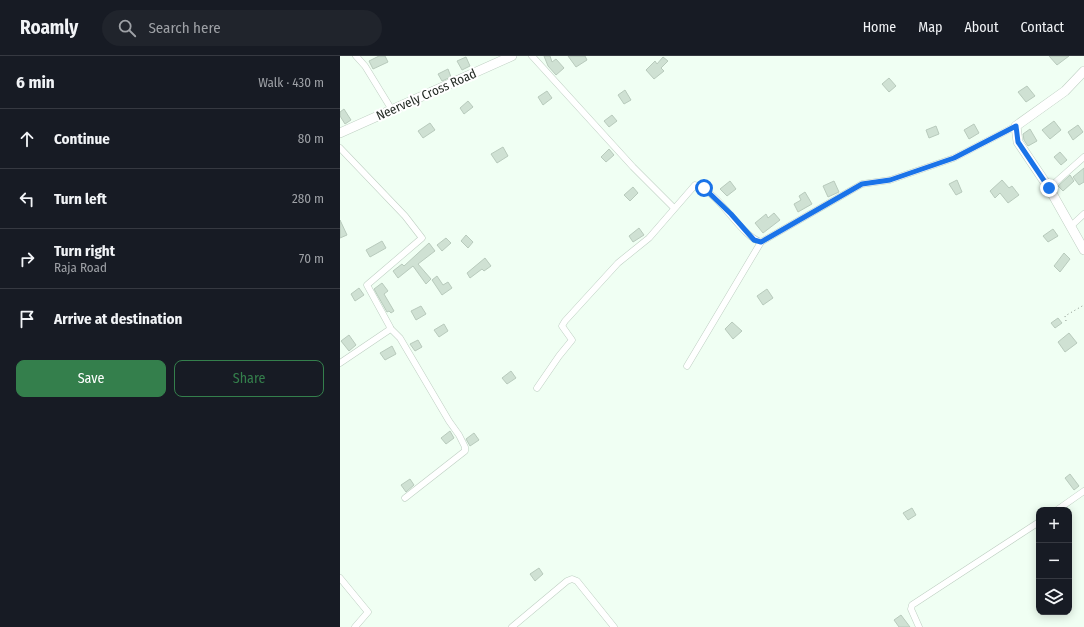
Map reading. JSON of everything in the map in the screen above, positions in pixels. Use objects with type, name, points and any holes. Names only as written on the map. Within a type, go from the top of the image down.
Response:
[{"type":"street","points":[[356,56],[368,71],[392,110]]},
{"type":"street","name":"Neervely Cross Road","points":[[340,133],[512,56]]},
{"type":"street","points":[[532,56],[633,167],[674,208]]},
{"type":"street","points":[[687,366],[761,242],[862,184],[890,180],[954,158],[1016,126],[1064,91],[1084,71]]},
{"type":"street","points":[[1016,126],[1018,142],[1049,188],[1084,250]]},
{"type":"street","points":[[340,148],[405,216],[422,238],[367,285],[390,328],[400,338],[449,421],[460,435],[465,446],[464,451],[404,498]]},
{"type":"street","points":[[1049,188],[1084,157]]},
{"type":"street","points":[[537,388],[572,340],[562,326],[565,321],[618,263],[649,238],[694,185],[704,188],[731,214],[754,240],[761,242]]},
{"type":"street","points":[[1071,226],[1084,214]]},
{"type":"street","points":[[340,363],[390,328]]},
{"type":"street","points":[[1061,507],[1084,491]]},
{"type":"street","points":[[919,627],[911,609],[912,605],[1036,524]]},
{"type":"street","points":[[340,578],[368,612],[355,627]]},
{"type":"street","points":[[512,627],[567,581],[572,579],[577,581],[614,627]]},
{"type":"path","points":[[1066,321],[1064,316],[1084,305]]},
{"type":"building","points":[[379,56],[385,56],[388,62],[373,69],[369,61]]},
{"type":"building","points":[[544,56],[550,56],[552,62],[556,59],[564,68],[556,75],[548,66]]},
{"type":"building","points":[[568,56],[585,56],[587,60],[576,67]]},
{"type":"building","points":[[1049,56],[1069,56],[1057,65]]},
{"type":"building","points":[[466,57],[470,66],[462,70],[457,61]]},
{"type":"building","points":[[663,57],[668,61],[661,68],[664,71],[654,79],[646,70],[655,61],[657,64]]},
{"type":"building","points":[[448,69],[451,77],[442,81],[438,74]]},
{"type":"building","points":[[889,78],[896,86],[889,92],[882,84]]},
{"type":"building","points":[[1027,86],[1035,96],[1026,102],[1018,92]]},
{"type":"building","points":[[625,90],[631,100],[624,104],[618,95]]},
{"type":"building","points":[[547,91],[552,98],[543,105],[538,97]]},
{"type":"building","points":[[468,101],[473,107],[464,114],[460,108]]},
{"type":"building","points":[[344,109],[351,120],[345,124],[340,116],[340,112]]},
{"type":"building","points":[[612,115],[617,121],[609,127],[604,121]]},
{"type":"building","points":[[1054,121],[1061,130],[1050,139],[1042,130]]},
{"type":"building","points":[[430,123],[435,130],[423,138],[418,131]]},
{"type":"building","points":[[974,124],[979,133],[969,139],[964,130]]},
{"type":"building","points":[[1078,125],[1083,132],[1073,140],[1068,132]]},
{"type":"building","points":[[936,126],[939,134],[929,138],[926,130]]},
{"type":"building","points":[[1030,129],[1037,141],[1028,146],[1024,140],[1023,134]]},
{"type":"building","points":[[503,147],[508,156],[497,163],[491,154]]},
{"type":"building","points":[[609,149],[614,155],[606,162],[601,157]]},
{"type":"building","points":[[1060,152],[1067,160],[1061,165],[1054,157]]},
{"type":"building","points":[[1084,168],[1084,182],[1079,185],[1073,177]]},
{"type":"building","points":[[1070,175],[1074,181],[1063,191],[1058,186]]},
{"type":"building","points":[[957,180],[962,192],[956,195],[949,184]]},
{"type":"building","points":[[1002,180],[1009,188],[1012,186],[1019,195],[1008,203],[1000,193],[995,198],[990,191]]},
{"type":"building","points":[[730,181],[736,189],[727,196],[720,189]]},
{"type":"building","points":[[834,181],[839,192],[828,197],[823,186]]},
{"type":"building","points":[[633,187],[638,193],[630,201],[624,195]]},
{"type":"building","points":[[805,192],[812,204],[798,212],[794,204],[801,200],[799,196]]},
{"type":"building","points":[[774,213],[780,220],[763,233],[755,223],[766,214],[768,218]]},
{"type":"building","points":[[340,220],[347,235],[340,238]]},
{"type":"building","points":[[639,228],[644,235],[633,242],[629,236]]},
{"type":"building","points":[[1053,229],[1058,236],[1048,242],[1043,236]]},
{"type":"building","points":[[466,235],[473,242],[468,248],[461,241]]},
{"type":"building","points":[[446,238],[451,243],[442,251],[437,245]]},
{"type":"building","points":[[382,241],[386,248],[370,257],[366,250]]},
{"type":"building","points":[[429,243],[435,251],[418,264],[431,279],[426,284],[413,266],[398,278],[393,271],[402,264],[404,266]]},
{"type":"building","points":[[1064,253],[1070,259],[1060,272],[1054,266]]},
{"type":"building","points":[[485,258],[491,266],[484,271],[482,269],[470,278],[467,273]]},
{"type":"building","points":[[437,276],[443,285],[448,282],[452,288],[442,295],[432,280]]},
{"type":"building","points":[[382,283],[388,291],[384,294],[394,311],[391,313],[389,311],[387,312],[374,289]]},
{"type":"building","points":[[359,288],[364,295],[355,301],[351,294]]},
{"type":"building","points":[[767,289],[773,298],[763,305],[757,296]]},
{"type":"building","points":[[421,306],[426,314],[416,320],[411,311]]},
{"type":"building","points":[[1058,318],[1062,323],[1055,328],[1051,323]]},
{"type":"building","points":[[732,322],[742,331],[733,339],[725,329]]},
{"type":"building","points":[[444,324],[448,331],[439,337],[434,330]]},
{"type":"building","points":[[1069,333],[1077,343],[1065,352],[1058,342]]},
{"type":"building","points":[[349,335],[356,345],[349,351],[341,341]]},
{"type":"building","points":[[418,340],[422,347],[415,351],[410,344]]},
{"type":"building","points":[[392,346],[396,354],[385,360],[380,353]]},
{"type":"building","points":[[511,371],[516,378],[507,384],[502,378]]},
{"type":"building","points":[[450,431],[454,438],[446,444],[441,438]]},
{"type":"building","points":[[474,433],[479,440],[470,446],[466,439]]},
{"type":"building","points":[[1070,474],[1079,486],[1074,490],[1065,478]]},
{"type":"building","points":[[410,479],[414,485],[406,492],[401,485]]},
{"type":"building","points":[[912,508],[916,515],[908,520],[903,513]]},
{"type":"building","points":[[539,568],[543,574],[535,581],[530,574]]},
{"type":"building","points":[[901,615],[910,627],[899,627],[894,620]]},
{"type":"route","points":[[704,188],[731,214],[754,240],[761,242],[862,184],[890,180],[954,158],[1016,126],[1018,142],[1049,188]]}]
